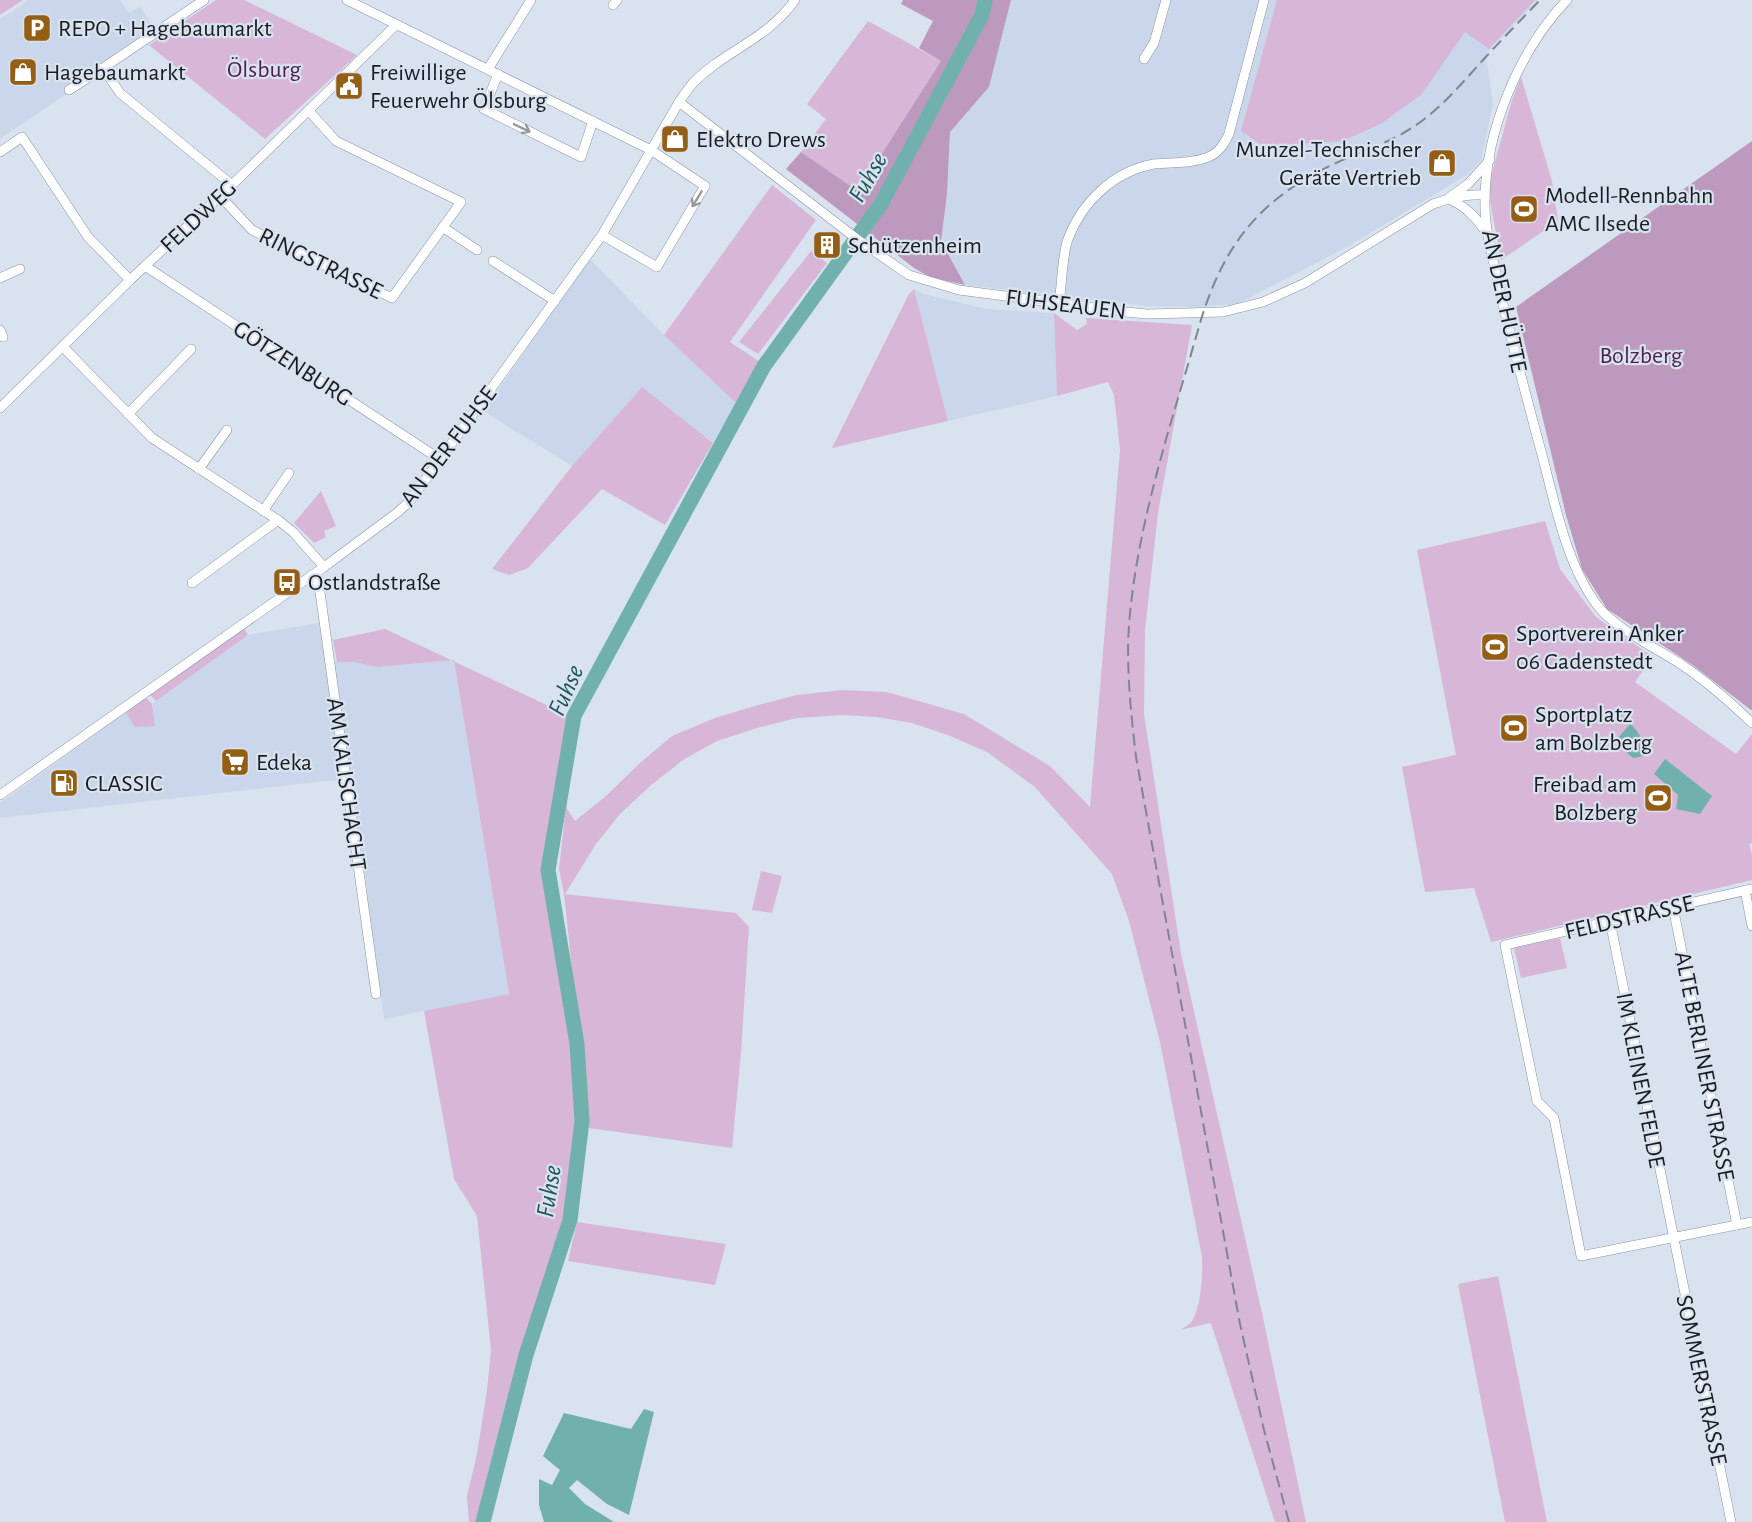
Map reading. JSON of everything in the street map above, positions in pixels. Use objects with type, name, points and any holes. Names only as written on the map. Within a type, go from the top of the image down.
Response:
[{"type":"street","points":[[69,90],[204,0]]},
{"type":"street","points":[[347,0],[651,150],[705,186],[657,267],[602,235]]},
{"type":"street","points":[[488,69],[531,0]]},
{"type":"street","name":"AN DER FUHSE","points":[[0,795],[324,567],[410,501],[602,235],[679,102],[693,83],[764,33],[786,13],[795,0]]},
{"type":"street","points":[[1144,59],[1154,43],[1166,0]]},
{"type":"street","points":[[1059,303],[1067,240],[1082,213],[1094,198],[1113,180],[1125,173],[1153,165],[1209,157],[1222,147],[1229,134],[1264,0]]},
{"type":"street","name":"AN DER HÜTTE","points":[[1567,0],[1538,37],[1518,72],[1504,102],[1490,160],[1485,195],[1489,235],[1505,319],[1563,530],[1586,589],[1599,608],[1612,620],[1706,682],[1752,723]]},
{"type":"street","name":"FELDWEG","points":[[0,408],[396,25]]},
{"type":"street","points":[[103,68],[120,93],[232,185]]},
{"type":"street","points":[[498,74],[484,109],[581,157],[593,121]]},
{"type":"street","name":"FUHSEAUEN","points":[[679,102],[861,242],[909,275],[959,290],[1147,314],[1223,312],[1246,308],[1284,294],[1433,204],[1448,198],[1475,194],[1485,195]]},
{"type":"street","name":"RINGSTRASSE","points":[[220,196],[252,230],[392,298],[461,202],[336,141],[309,111]]},
{"type":"street","points":[[0,152],[22,137],[88,237],[130,280]]},
{"type":"street","points":[[1489,235],[1473,214],[1448,198],[1468,184],[1490,160]]},
{"type":"street","points":[[444,228],[477,250]]},
{"type":"street","points":[[493,261],[555,302]]},
{"type":"street","name":"GÖTZENBURG","points":[[145,266],[441,460]]},
{"type":"street","points":[[0,278],[20,269]]},
{"type":"street","points":[[63,347],[152,438],[278,519],[297,536],[324,567]]},
{"type":"street","points":[[128,414],[191,349]]},
{"type":"street","points":[[199,469],[227,430]]},
{"type":"street","points":[[263,511],[289,473]]},
{"type":"street","points":[[192,582],[278,519]]},
{"type":"street","name":"AM KALISCHACHT","points":[[312,575],[319,585],[376,994]]},
{"type":"street","points":[[1748,890],[1752,926]]},
{"type":"street","name":"FELDSTRASSE","points":[[1672,1238],[1581,1256],[1554,1118],[1537,1101],[1505,945],[1748,890]]},
{"type":"street","name":"ALTE BERLINER STRASSE","points":[[1673,907],[1737,1225]]},
{"type":"street","name":"IM KLEINEN FELDE","points":[[1610,921],[1672,1238]]},
{"type":"street","points":[[1672,1238],[1752,1222]]},
{"type":"street","name":"SOMMERSTRASSE","points":[[1672,1238],[1731,1522]]},
{"type":"shaded area","points":[[29,0],[120,0],[129,13],[140,7],[157,32],[0,139],[0,19]]},
{"type":"shaded area","points":[[1011,0],[1538,0],[1486,54],[1493,104],[1481,160],[1467,175],[1349,246],[1237,304],[1197,307],[1145,306],[965,285],[941,241],[947,194],[950,132],[989,87]]},
{"type":"shaded area","points":[[590,259],[664,335],[736,403],[713,443],[642,387],[572,466],[483,411]]},
{"type":"shaded area","points":[[914,289],[924,294],[986,309],[1054,313],[1057,396],[948,421]]},
{"type":"shaded area","points":[[319,623],[325,662],[353,662],[378,667],[454,660],[509,994],[384,1019],[352,778],[0,818],[0,803],[126,713],[136,726],[155,726],[152,704],[248,635]]},
{"type":"shaded area","points":[[1630,724],[1649,747],[1650,755],[1633,758],[1620,747],[1622,740],[1619,737]]},
{"type":"shaded area","points":[[1665,759],[1712,796],[1700,814],[1676,809],[1678,795],[1654,774]]},
{"type":"shaded area","points":[[644,1409],[654,1412],[629,1515],[607,1504],[577,1480],[569,1488],[585,1504],[614,1522],[544,1522],[539,1505],[539,1479],[552,1485],[560,1470],[543,1456],[564,1413],[631,1429]]},
{"type":"green space","points":[[0,0],[23,0],[0,15]]},
{"type":"green space","name":"Ölsburg","points":[[216,0],[244,0],[357,55],[265,139],[149,45]]},
{"type":"green space","points":[[903,0],[1011,0],[989,87],[950,132],[947,194],[941,241],[965,285],[930,277],[914,268],[786,169],[801,152],[858,191],[941,61],[919,48],[933,21],[901,4]]},
{"type":"green space","points":[[1277,0],[1535,0],[1489,49],[1465,32],[1421,95],[1382,123],[1343,141],[1263,146],[1241,131]]},
{"type":"green space","points":[[868,21],[941,61],[858,191],[801,152],[826,119],[807,104]]},
{"type":"green space","points":[[1521,77],[1552,181],[1558,221],[1501,260],[1489,196],[1489,184],[1512,100]]},
{"type":"green space","name":"Bolzberg","points":[[1752,141],[1751,710],[1694,666],[1607,609],[1582,569],[1566,515],[1516,307]]},
{"type":"green space","points":[[772,185],[816,220],[730,342],[760,362],[736,403],[664,335]]},
{"type":"green space","points":[[811,251],[827,263],[758,354],[739,342]]},
{"type":"green space","points":[[914,289],[948,421],[832,448],[909,294]]},
{"type":"green space","points":[[1054,313],[1077,330],[1087,324],[1086,318],[1192,325],[1158,513],[1145,630],[1144,714],[1181,954],[1262,1313],[1306,1522],[1275,1522],[1211,1323],[1180,1330],[1191,1322],[1198,1308],[1202,1281],[1202,1257],[1160,1042],[1129,921],[1112,874],[1035,787],[987,752],[912,723],[877,717],[842,715],[797,718],[717,741],[683,760],[620,814],[596,844],[565,894],[736,913],[749,927],[732,1148],[589,1128],[564,894],[559,869],[566,807],[575,821],[672,736],[715,718],[797,695],[842,690],[887,692],[964,714],[1050,766],[1090,807],[1120,450],[1114,395],[1108,382],[1057,396]]},
{"type":"green space","points":[[642,387],[713,443],[665,525],[602,489],[528,568],[509,575],[492,569],[572,466]]},
{"type":"green space","points":[[321,491],[336,526],[324,531],[326,537],[314,543],[294,523]]},
{"type":"green space","name":"Sportplatz am Bolzberg","points":[[1545,521],[1560,569],[1596,617],[1653,657],[1635,682],[1736,754],[1752,734],[1752,843],[1749,844],[1752,855],[1752,880],[1491,942],[1474,888],[1425,892],[1402,767],[1456,755],[1417,550]]},
{"type":"green space","points":[[244,628],[248,635],[156,701],[150,695]]},
{"type":"green space","points":[[385,629],[451,660],[378,667],[353,662],[337,662],[333,640]]},
{"type":"green space","points":[[454,662],[570,716],[545,869],[572,1043],[578,1115],[565,1224],[517,1365],[478,1522],[469,1522],[467,1496],[477,1454],[491,1350],[477,1216],[454,1179],[424,1011],[509,994]]},
{"type":"green space","points":[[146,698],[152,704],[155,726],[135,727],[126,713]]},
{"type":"green space","points":[[761,871],[782,876],[772,913],[752,910]]},
{"type":"green space","points":[[1560,938],[1567,968],[1521,978],[1514,948]]},
{"type":"green space","points":[[577,1222],[726,1244],[715,1285],[568,1261]]},
{"type":"green space","points":[[1498,1276],[1547,1522],[1505,1522],[1458,1284]]},
{"type":"waterway","name":"Fuhse","points":[[483,1522],[526,1355],[570,1220],[582,1121],[577,1044],[548,870],[574,716],[764,366],[881,204],[982,15],[985,0]]},
{"type":"railway","points":[[1289,1522],[1264,1430],[1240,1324],[1136,757],[1128,658],[1133,587],[1157,473],[1200,323],[1221,269],[1234,246],[1266,208],[1286,192],[1336,163],[1409,130],[1428,116],[1540,0]]},
{"type":"place","name":"REPO + Hagebaumarkt","points":[[37,28]]},
{"type":"place","name":"Hagebaumarkt","points":[[23,72]]},
{"type":"place","name":"Freiwillige Feuerwehr Ölsburg","points":[[349,86]]},
{"type":"place","name":"Elektro Drews","points":[[675,139]]},
{"type":"place","name":"Munzel-Technischer Geräte Vertrieb","points":[[1442,163]]},
{"type":"place","name":"Modell-Rennbahn AMC Ilsede","points":[[1524,209]]},
{"type":"place","name":"Schützenheim","points":[[827,245]]},
{"type":"place","name":"Ostlandstraße","points":[[287,582]]},
{"type":"place","name":"Sportverein Anker 06 Gadenstedt","points":[[1495,647]]},
{"type":"place","name":"Sportplatz am Bolzberg","points":[[1514,728]]},
{"type":"place","name":"Edeka","points":[[235,762]]},
{"type":"place","name":"CLASSIC","points":[[64,783]]},
{"type":"place","name":"Freibad am Bolzberg","points":[[1658,798]]}]
